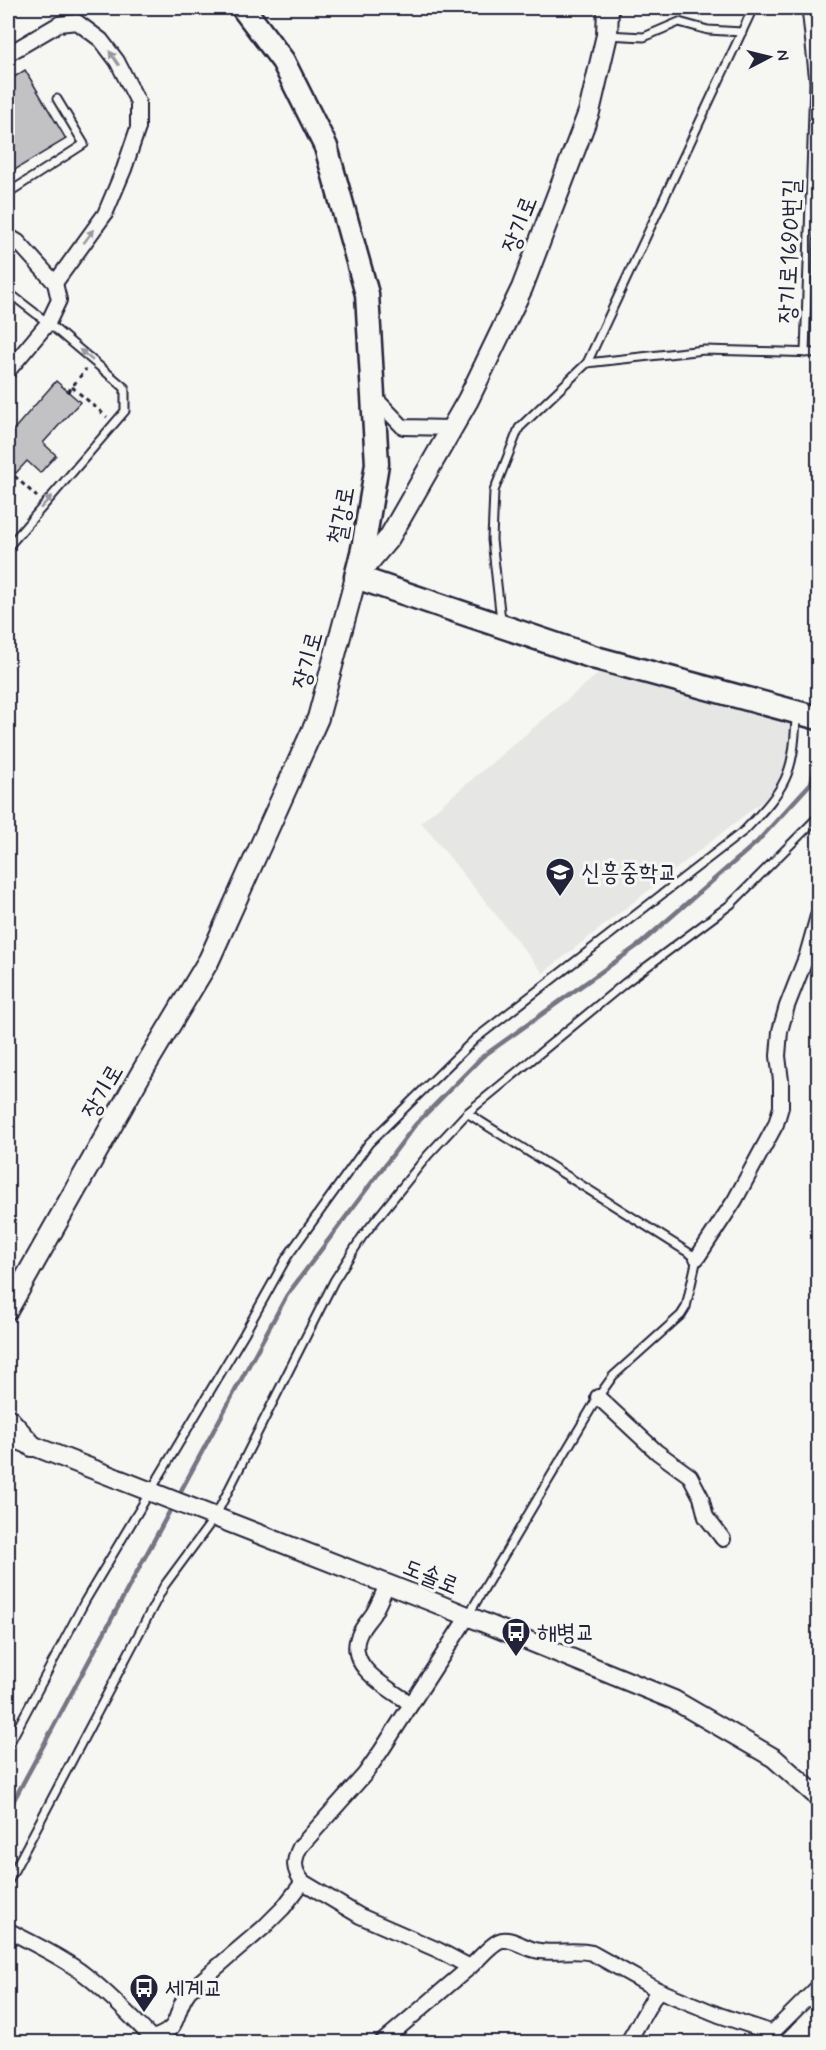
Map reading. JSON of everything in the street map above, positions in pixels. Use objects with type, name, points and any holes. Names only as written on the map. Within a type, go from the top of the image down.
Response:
[{"type":"main road","name":"철강로","points":[[243,8],[283,61],[326,147],[367,294],[377,464],[356,577],[596,658],[806,715]]},
{"type":"main road","name":"장기로","points":[[8,1309],[209,960],[318,718],[356,577],[389,538],[468,400],[522,288],[589,112],[607,35],[608,8]]},
{"type":"main road","points":[[8,1419],[32,1446]]},
{"type":"main road","points":[[8,1445],[32,1446]]},
{"type":"street","points":[[8,54],[59,24],[77,22],[102,40],[117,61],[138,102],[138,129],[105,214],[56,284]]},
{"type":"street","points":[[8,236],[18,242],[56,284],[58,300],[48,323],[8,371]]},
{"type":"street","points":[[373,396],[403,427],[452,428]]},
{"type":"street","points":[[697,1258],[735,1200],[776,1124],[781,1107],[778,1056],[780,1031],[819,916]]},
{"type":"street","points":[[598,1397],[657,1452],[690,1476],[701,1497],[706,1517],[723,1539]]},
{"type":"street","name":"도솔로","points":[[8,1436],[468,1616],[674,1700],[774,1758],[819,1797]]},
{"type":"street","points":[[387,1584],[373,1613],[360,1632],[356,1642],[356,1653],[362,1666],[411,1704]]},
{"type":"street","points":[[468,1616],[364,1774],[300,1847],[294,1865],[296,1874],[303,1882],[360,1916],[438,1950],[470,1967]]},
{"type":"street","points":[[8,1930],[56,1956],[83,1974],[105,1992],[153,2040],[171,2029],[176,2021],[182,2000],[189,1991],[263,1928],[283,1908],[303,1882]]},
{"type":"street","points":[[382,2043],[498,1941],[506,1939],[539,1951],[581,1950],[592,1953],[658,1990],[768,2038],[819,1986]]},
{"type":"street","points":[[628,2043],[658,1990]]},
{"type":"lane","points":[[502,626],[492,540],[494,491],[519,428],[587,363],[753,8]]},
{"type":"lane","name":"장기로1690번길","points":[[806,8],[814,82],[806,353]]},
{"type":"lane","points":[[607,35],[644,37],[679,22],[708,30],[742,32]]},
{"type":"lane","points":[[8,193],[84,144],[57,99]]},
{"type":"lane","points":[[8,292],[125,388],[125,411],[8,547]]},
{"type":"lane","points":[[587,363],[704,350],[819,353]]},
{"type":"lane","points":[[8,1746],[85,1601],[155,1493],[287,1257],[369,1143],[475,1039],[745,830],[782,788],[806,715]]},
{"type":"lane","points":[[8,1882],[164,1586],[208,1514],[334,1281],[369,1228],[428,1155],[467,1113],[625,983],[731,904],[819,817]]},
{"type":"lane","points":[[467,1113],[697,1258],[686,1307],[681,1315],[613,1376],[598,1397],[468,1616]]},
{"type":"path","points":[[8,321],[13,326]]},
{"type":"path","points":[[68,392],[93,361]]},
{"type":"path","points":[[72,387],[114,423]]},
{"type":"path","points":[[8,470],[44,504]]},
{"type":"shaded area","name":"신흥중학교","points":[[599,673],[792,725],[783,785],[543,973],[421,822]]},
{"type":"building","points":[[25,70],[66,139],[8,174],[8,81]]},
{"type":"building","points":[[56,381],[80,402],[43,443],[56,455],[40,473],[27,461],[16,473],[8,466],[8,436]]},
{"type":"waterway","points":[[177,1498],[287,1295],[415,1125],[482,1057],[640,944],[757,842],[811,783],[818,755]]},
{"type":"waterway","points":[[8,1811],[173,1505]]},
{"type":"place","name":"신흥중학교","points":[[560,898]]},
{"type":"place","name":"해병교","points":[[516,1658]]},
{"type":"place","name":"세계교","points":[[144,2014]]}]
